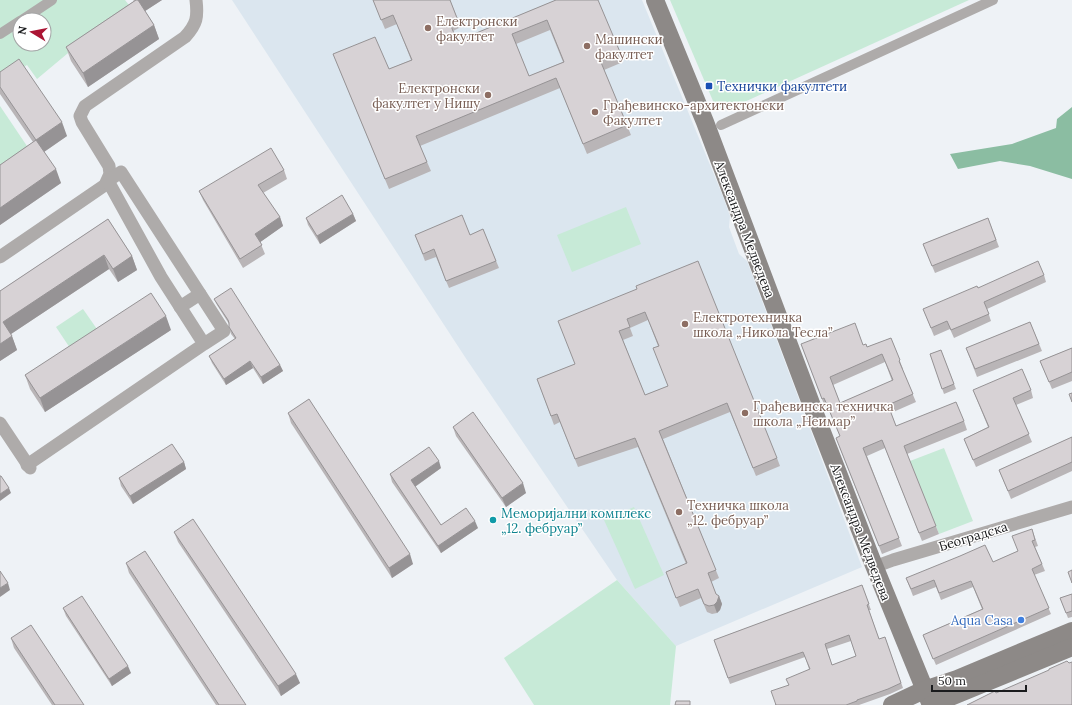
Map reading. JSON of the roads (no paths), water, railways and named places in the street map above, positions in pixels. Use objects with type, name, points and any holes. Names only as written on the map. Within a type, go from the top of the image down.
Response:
[{"type":"main road","name":"Александра Медведева","points":[[655,0],[705,122],[874,567],[929,700]]},
{"type":"main road","points":[[929,700],[957,679],[1072,631]]},
{"type":"main road","points":[[892,705],[929,700],[1072,647]]},
{"type":"street","points":[[34,12],[52,0]]},
{"type":"street","points":[[0,257],[103,188],[108,181],[110,174],[109,166],[82,122],[80,116],[81,112],[85,106],[185,37],[192,30],[196,19],[196,0]]},
{"type":"street","points":[[721,125],[993,0]]},
{"type":"street","points":[[0,34],[12,27]]},
{"type":"street","points":[[0,423],[29,467],[224,331],[121,172],[108,181]]},
{"type":"street","points":[[108,181],[161,277],[204,344]]},
{"type":"street","points":[[180,307],[200,294]]},
{"type":"street","name":"Београдска","points":[[874,567],[1072,507]]},
{"type":"place","name":"Електронски факултет","points":[[428,28]]},
{"type":"place","name":"Машински факултет","points":[[587,46]]},
{"type":"place","name":"Технички факултети","points":[[709,86]]},
{"type":"place","name":"Електронски факултет у Нишу","points":[[488,95]]},
{"type":"place","name":"Грађевинско-архитектонски Факултет","points":[[595,112]]},
{"type":"place","name":"Електротехничка школа „Никола Тесла”","points":[[685,324]]},
{"type":"place","name":"Грађевинска техничка школа „Неимар”","points":[[745,413]]},
{"type":"place","name":"Техничка школа „12. фебруар”","points":[[679,512]]},
{"type":"place","name":"Меморијални комплекс „12. фебруар”","points":[[493,520]]},
{"type":"place","name":"Aqua Casa","points":[[1021,620]]}]
